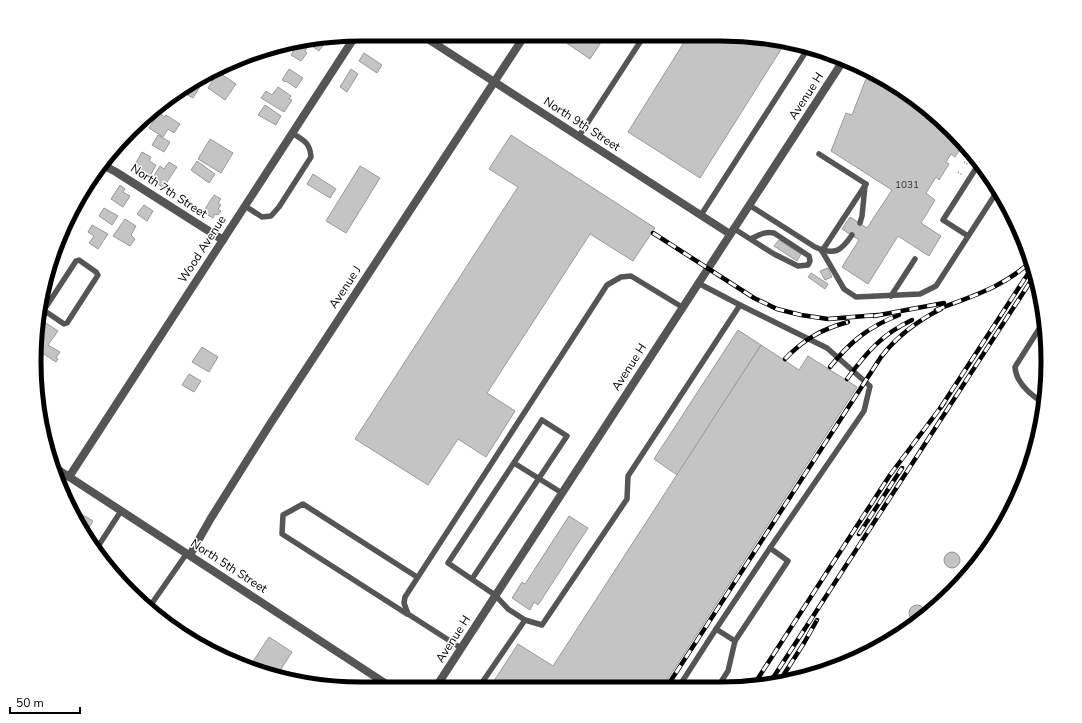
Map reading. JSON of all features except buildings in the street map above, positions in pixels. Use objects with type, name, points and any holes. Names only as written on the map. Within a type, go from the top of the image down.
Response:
[{"type":"street","name":"Wood Avenue","points":[[69,477],[352,41]]},
{"type":"street","name":"North 9th Street","points":[[431,41],[701,215],[732,231]]},
{"type":"street","name":"Avenue J","points":[[188,554],[270,424],[522,41]]},
{"type":"street","name":"Avenue H","points":[[439,682],[841,64]]},
{"type":"street","name":"North 7th Street","points":[[106,167],[223,240]]},
{"type":"street","name":"North 5th Street","points":[[60,471],[385,682]]},
{"type":"lane","points":[[579,136],[641,41]]},
{"type":"lane","points":[[701,215],[805,53]]},
{"type":"lane","points":[[245,206],[262,217],[271,216],[279,207],[310,157],[310,148],[305,142],[292,133]]},
{"type":"lane","points":[[820,154],[866,184]]},
{"type":"lane","points":[[968,236],[943,220],[976,168]]},
{"type":"lane","points":[[822,251],[866,184]]},
{"type":"lane","points":[[860,223],[866,184]]},
{"type":"lane","points":[[822,251],[844,289],[856,297],[920,294],[936,286],[995,195]]},
{"type":"lane","points":[[749,205],[822,251],[838,251],[852,235]]},
{"type":"lane","points":[[732,231],[798,266],[808,265],[810,261],[809,256],[774,233],[762,233],[751,240]]},
{"type":"lane","points":[[890,296],[915,259]]},
{"type":"lane","points":[[45,311],[64,324],[67,323],[98,275],[91,267],[79,260],[76,261],[46,305]]},
{"type":"lane","points":[[408,614],[404,603],[405,597],[417,577],[607,284],[621,277],[631,276],[682,307]]},
{"type":"lane","points":[[682,682],[770,548],[864,411],[870,386],[827,348],[698,284]]},
{"type":"lane","points":[[472,579],[567,436],[542,420],[448,563],[495,595],[508,609],[525,620],[542,625],[627,499],[628,476],[740,305]]},
{"type":"lane","points":[[1038,400],[1032,396],[1020,382],[1016,375],[1015,367],[1039,329]]},
{"type":"lane","points":[[514,462],[562,493]]},
{"type":"lane","points":[[417,577],[303,504],[283,514],[282,534],[461,648]]},
{"type":"lane","points":[[99,545],[121,511]]},
{"type":"lane","points":[[720,682],[728,671],[735,641],[788,561],[770,548]]},
{"type":"lane","points":[[152,604],[188,554]]},
{"type":"lane","points":[[482,682],[525,620]]},
{"type":"lane","points":[[716,629],[735,641]]},
{"type":"path","points":[[964,162],[971,167]]},
{"type":"path","points":[[958,172],[965,176]]},
{"type":"railway","points":[[653,233],[754,298],[777,309],[801,315],[828,319],[878,315]]},
{"type":"railway","points":[[936,310],[974,296],[998,285],[1026,265]]},
{"type":"railway","points":[[941,407],[1028,273]]},
{"type":"railway","points":[[773,677],[1031,281]]},
{"type":"railway","points":[[874,316],[944,303]]},
{"type":"railway","points":[[670,682],[881,357],[887,349],[908,329],[941,309]]},
{"type":"railway","points":[[830,367],[860,336],[899,315]]},
{"type":"railway","points":[[847,379],[875,345],[892,331],[912,320]]},
{"type":"railway","points":[[785,359],[806,340],[830,328],[848,322]]},
{"type":"railway","points":[[757,679],[890,475],[944,403]]},
{"type":"railway","points":[[859,534],[902,468]]},
{"type":"railway","points":[[783,676],[817,620]]}]
